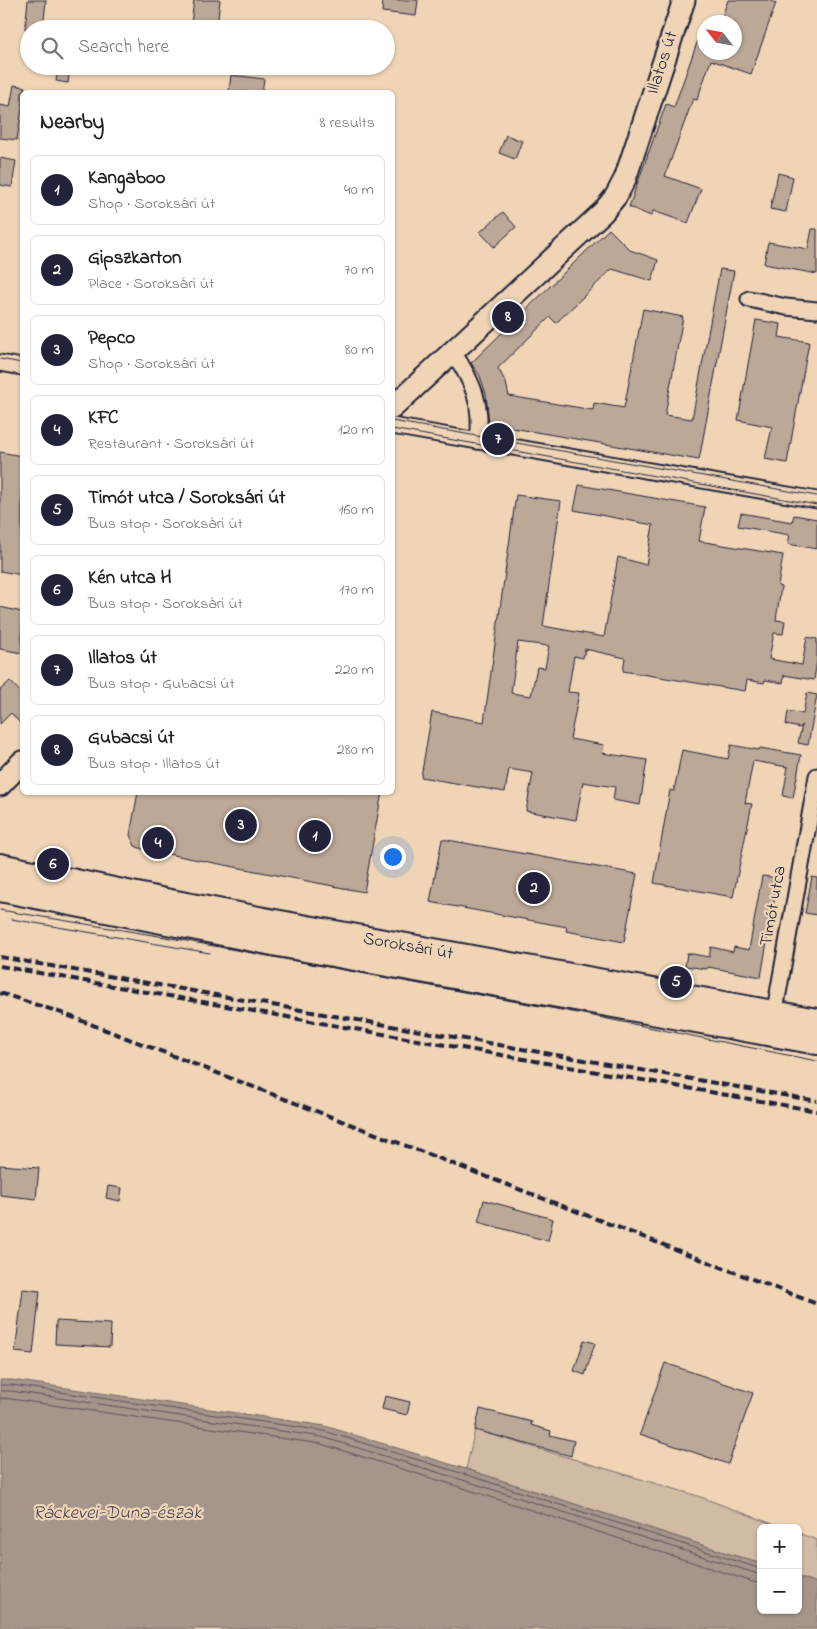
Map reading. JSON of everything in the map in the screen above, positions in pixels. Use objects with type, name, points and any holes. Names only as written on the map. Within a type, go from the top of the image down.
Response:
[{"type":"main road","name":"Soroksári út","points":[[0,866],[290,925],[817,1021]]},
{"type":"main road","name":"Soroksári út","points":[[0,889],[278,944],[573,996],[817,1042]]},
{"type":"street","name":"Illatos út","points":[[395,405],[603,212],[616,196],[625,179],[684,0]]},
{"type":"street","points":[[749,299],[786,307],[817,310]]},
{"type":"street","points":[[453,352],[467,374],[477,398],[480,419],[478,441]]},
{"type":"street","points":[[0,363],[20,367]]},
{"type":"street","points":[[395,427],[817,500]]},
{"type":"street","points":[[0,785],[20,764]]},
{"type":"street","name":"Timót utca","points":[[774,1013],[817,776]]},
{"type":"street","points":[[774,1013],[777,1026],[788,1037]]},
{"type":"shaded area","points":[[475,1430],[698,1496],[772,1524],[757,1524],[757,1563],[466,1469]]},
{"type":"shaded area","points":[[802,1534],[817,1540],[817,1583],[802,1578]]},
{"type":"water","name":"Ráckevei-Duna-észak","points":[[0,1380],[12,1380],[325,1426],[466,1469],[757,1563],[757,1614],[802,1614],[802,1578],[817,1583],[817,1629],[0,1629]]},
{"type":"building","points":[[28,0],[46,0],[44,20],[26,20]]},
{"type":"building","points":[[194,0],[220,0],[218,20],[192,20]]},
{"type":"building","points":[[383,0],[418,0],[416,16],[382,12]]},
{"type":"building","points":[[728,0],[768,0],[776,3],[751,74],[711,60],[742,60],[742,15],[723,15]]},
{"type":"building","points":[[697,43],[697,60],[711,60],[697,100],[693,99],[665,176],[701,189],[688,223],[653,211],[651,216],[629,207],[666,104],[674,107]]},
{"type":"building","points":[[57,75],[69,75],[68,83],[56,81]]},
{"type":"building","points":[[231,75],[264,79],[262,90],[229,90]]},
{"type":"building","points":[[14,85],[25,87],[24,90],[20,90],[20,121],[17,140],[0,138],[0,105],[10,107]]},
{"type":"building","points":[[506,135],[522,141],[515,159],[499,153]]},
{"type":"building","points":[[0,158],[16,161],[12,187],[0,185]]},
{"type":"building","points":[[778,173],[793,177],[786,212],[770,209]]},
{"type":"building","points":[[503,212],[516,227],[494,247],[480,232]]},
{"type":"building","points":[[609,229],[630,250],[658,260],[652,281],[612,269],[556,323],[550,317],[498,368],[506,383],[509,396],[593,410],[594,403],[624,408],[643,309],[683,317],[665,415],[692,419],[720,269],[734,271],[699,460],[489,424],[486,394],[480,376],[471,363]]},
{"type":"building","points":[[812,229],[817,229],[817,274],[764,264],[768,242],[808,249]]},
{"type":"building","points":[[756,320],[781,324],[779,337],[809,342],[787,463],[765,459],[772,427],[738,420]]},
{"type":"building","points":[[0,452],[20,456],[20,575],[0,571]]},
{"type":"building","points":[[579,485],[705,507],[699,541],[783,555],[778,586],[781,587],[776,620],[785,621],[783,634],[774,633],[769,659],[802,665],[807,637],[817,639],[817,660],[814,680],[784,675],[783,683],[765,680],[764,683],[747,680],[745,691],[623,671],[625,658],[585,649],[583,658],[574,656],[568,692],[579,693],[570,739],[604,745],[602,753],[647,760],[640,805],[613,800],[615,787],[583,782],[576,820],[526,811],[533,773],[509,769],[505,792],[421,777],[432,712],[484,722],[516,495],[561,501],[543,626],[604,637],[618,557],[646,565],[653,525],[574,510]],"holes":[[[518,642],[549,646],[545,668],[537,667],[531,696],[511,693]]]},
{"type":"building","points":[[741,513],[792,522],[794,515],[817,519],[817,549],[788,544],[790,535],[738,526]]},
{"type":"building","points":[[0,607],[20,612],[20,653],[0,649]]},
{"type":"building","points":[[10,681],[20,692],[20,723],[11,713],[0,724],[0,690]]},
{"type":"building","points":[[807,693],[817,695],[808,745],[798,743],[802,725],[800,728],[786,725],[788,711],[803,714]]},
{"type":"building","points":[[731,745],[801,755],[793,798],[783,796],[788,767],[753,761],[745,803],[752,804],[733,897],[654,883],[670,790],[674,791],[682,750],[728,759]]},
{"type":"building","points":[[137,795],[381,795],[364,892],[142,849],[135,846],[130,835]]},
{"type":"building","points":[[442,839],[637,874],[624,942],[566,931],[567,927],[430,902]]},
{"type":"building","points":[[762,876],[778,878],[761,977],[708,967],[707,969],[685,966],[687,953],[709,957],[711,947],[733,952],[734,947],[749,950]]},
{"type":"building","points":[[812,877],[817,878],[817,915],[805,913]]},
{"type":"building","points":[[0,1165],[39,1168],[36,1199],[0,1195]]},
{"type":"building","points":[[108,1186],[122,1188],[120,1201],[106,1198]]},
{"type":"building","points":[[484,1200],[553,1219],[548,1241],[478,1222]]},
{"type":"building","points":[[23,1289],[40,1291],[33,1354],[15,1352]]},
{"type":"building","points":[[56,1321],[111,1324],[110,1347],[55,1344]]},
{"type":"building","points":[[584,1340],[595,1343],[585,1375],[574,1371]]},
{"type":"building","points":[[665,1363],[753,1393],[728,1464],[640,1434]]},
{"type":"building","points":[[385,1396],[410,1402],[407,1415],[382,1409]]},
{"type":"building","points":[[480,1409],[532,1422],[531,1425],[551,1431],[550,1435],[574,1441],[571,1456],[475,1430]]},
{"type":"tram line","points":[[0,359],[20,363]]},
{"type":"tram line","points":[[395,422],[817,496]]},
{"type":"tram line","points":[[395,430],[817,505]]},
{"type":"tram line","points":[[0,910],[165,937],[583,1014],[817,1061]]},
{"type":"tram line","points":[[11,919],[210,953]]},
{"type":"railway","points":[[0,957],[817,1101]]},
{"type":"railway","points":[[0,966],[817,1111]]},
{"type":"railway","points":[[0,993],[59,1012],[817,1304]]},
{"type":"place","name":"Gubacsi út","points":[[508,317]]},
{"type":"place","name":"Illatos út","points":[[498,439]]},
{"type":"place","name":"Pepco","points":[[241,825]]},
{"type":"place","name":"Kangaboo","points":[[315,836]]},
{"type":"place","name":"KFC","points":[[158,843]]},
{"type":"place","name":"Kén utca H","points":[[53,864]]},
{"type":"place","name":"Gipszkarton","points":[[534,888]]},
{"type":"place","name":"Timót utca / Soroksári út","points":[[676,982]]}]
